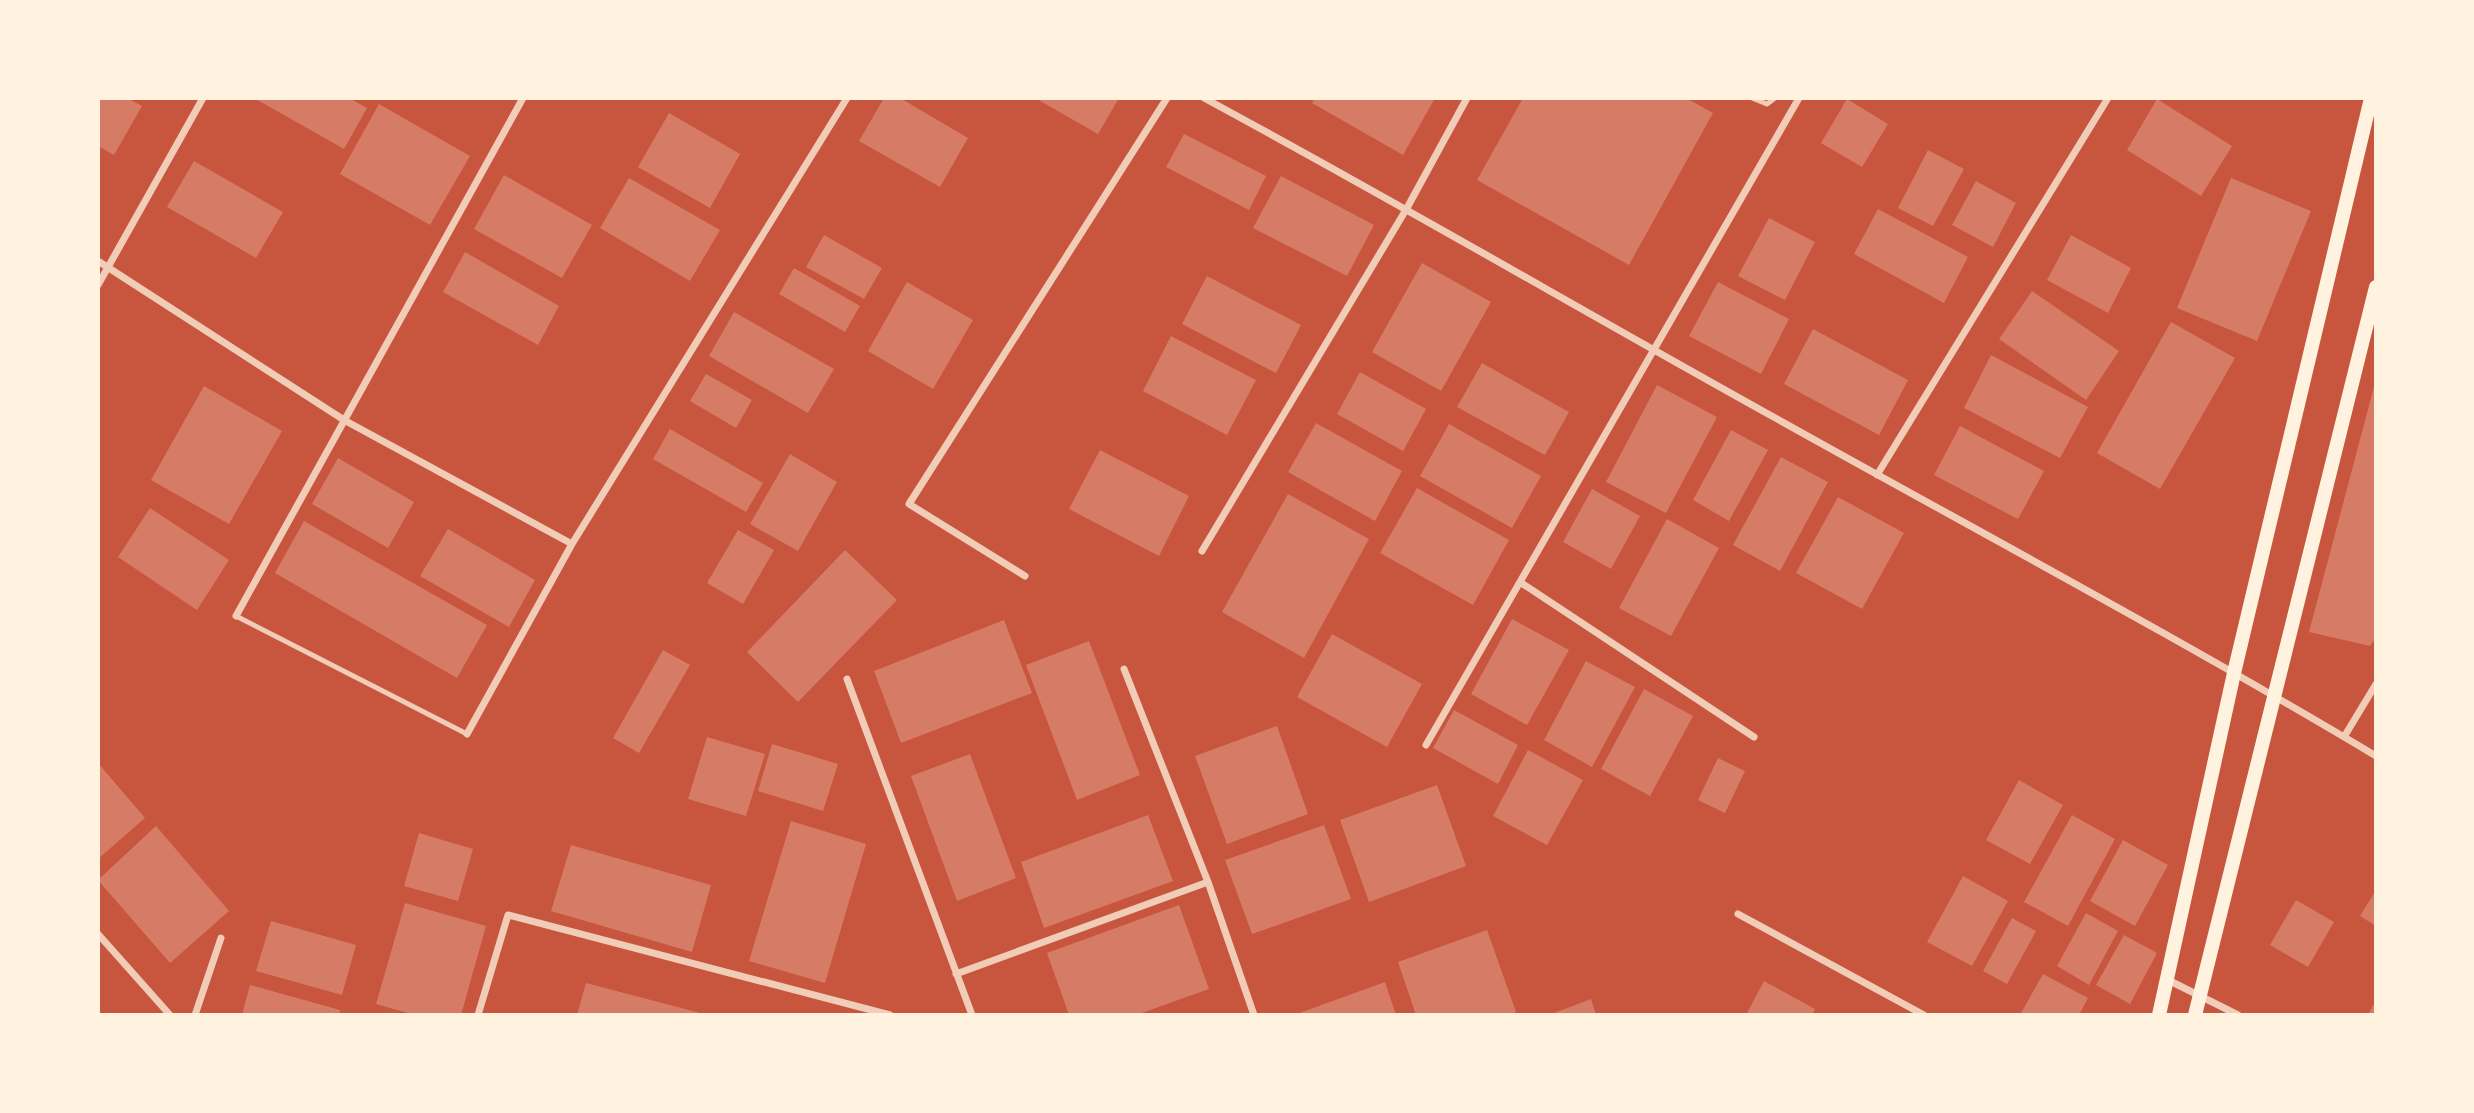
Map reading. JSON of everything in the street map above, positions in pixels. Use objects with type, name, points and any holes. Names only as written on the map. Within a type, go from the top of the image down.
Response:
[{"type":"main road","points":[[2159,1015],[2234,673],[2371,98]]},
{"type":"main road","points":[[2195,1015],[2376,287]]},
{"type":"street","points":[[98,285],[203,98]]},
{"type":"street","points":[[236,615],[523,98]]},
{"type":"street","points":[[467,734],[572,544],[847,98]]},
{"type":"street","points":[[1025,576],[909,504],[1167,98]]},
{"type":"street","points":[[1204,98],[1407,208],[1653,350],[2234,673],[2376,756]]},
{"type":"street","points":[[1202,551],[1407,208],[1467,98]]},
{"type":"street","points":[[1426,745],[1799,98]]},
{"type":"street","points":[[1877,475],[2108,98]]},
{"type":"street","points":[[98,261],[344,420],[572,544]]},
{"type":"street","points":[[1520,582],[1754,737]]},
{"type":"street","points":[[1124,669],[1208,882],[1254,1015]]},
{"type":"street","points":[[847,680],[972,1015]]},
{"type":"street","points":[[2344,737],[2376,684]]},
{"type":"street","points":[[956,974],[1208,882]]},
{"type":"street","points":[[1738,914],[1924,1015]]},
{"type":"street","points":[[478,1015],[508,915],[890,1015]]},
{"type":"street","points":[[98,934],[170,1015]]},
{"type":"street","points":[[195,1015],[221,938]]},
{"type":"street","points":[[2168,980],[2238,1015]]},
{"type":"lane","points":[[1752,98],[1767,104],[1775,98]]},
{"type":"lane","points":[[236,615],[467,734]]},
{"type":"building","points":[[98,98],[127,98],[142,106],[114,155],[98,146]]},
{"type":"building","points":[[254,98],[349,98],[367,108],[344,149]]},
{"type":"building","points":[[884,98],[900,98],[968,138],[940,187],[859,141]]},
{"type":"building","points":[[1035,98],[1119,98],[1098,134]]},
{"type":"building","points":[[1315,98],[1435,98],[1403,155],[1312,103]]},
{"type":"building","points":[[1523,98],[1686,98],[1713,113],[1629,265],[1477,180]]},
{"type":"building","points":[[1847,99],[1888,124],[1862,167],[1821,143]]},
{"type":"building","points":[[2157,99],[2232,146],[2201,196],[2127,150]]},
{"type":"building","points":[[379,104],[470,156],[430,225],[340,174]]},
{"type":"building","points":[[669,113],[740,154],[710,208],[638,167]]},
{"type":"building","points":[[1184,134],[1266,176],[1249,210],[1166,167]]},
{"type":"building","points":[[1928,150],[1964,169],[1933,226],[1898,208]]},
{"type":"building","points":[[194,161],[283,212],[256,258],[167,207]]},
{"type":"building","points":[[504,175],[592,225],[562,278],[474,229]]},
{"type":"building","points":[[1281,176],[1374,225],[1347,276],[1253,228]]},
{"type":"building","points":[[629,178],[720,230],[690,281],[600,228]]},
{"type":"building","points":[[2231,178],[2311,211],[2257,341],[2177,308]]},
{"type":"building","points":[[1976,181],[2016,203],[1993,247],[1952,225]]},
{"type":"building","points":[[1878,209],[1968,257],[1944,303],[1854,254]]},
{"type":"building","points":[[1769,218],[1815,242],[1785,300],[1738,276]]},
{"type":"building","points":[[824,235],[882,268],[864,299],[806,267]]},
{"type":"building","points":[[2071,235],[2131,268],[2108,313],[2047,280]]},
{"type":"building","points":[[465,252],[559,306],[538,345],[443,292]]},
{"type":"building","points":[[1422,263],[1491,302],[1441,391],[1372,352]]},
{"type":"building","points":[[794,268],[860,306],[845,332],[779,294]]},
{"type":"building","points":[[1207,276],[1301,325],[1276,373],[1182,324]]},
{"type":"building","points":[[907,282],[973,320],[933,389],[868,351]]},
{"type":"building","points":[[1718,282],[1789,319],[1761,374],[1689,336]]},
{"type":"building","points":[[2032,291],[2119,351],[2086,400],[1999,339]]},
{"type":"building","points":[[734,312],[834,369],[808,413],[709,356]]},
{"type":"building","points":[[2171,322],[2235,358],[2160,489],[2097,453]]},
{"type":"building","points":[[1813,329],[1908,380],[1879,435],[1784,384]]},
{"type":"building","points":[[1171,336],[1256,380],[1227,435],[1143,391]]},
{"type":"building","points":[[1991,355],[2088,407],[2060,458],[1964,408]]},
{"type":"building","points":[[1482,363],[1569,412],[1545,455],[1457,407]]},
{"type":"building","points":[[1360,372],[1426,409],[1403,451],[1337,414]]},
{"type":"building","points":[[706,374],[752,400],[736,428],[690,401]]},
{"type":"building","points":[[2375,383],[2376,637],[2370,646],[2309,632]]},
{"type":"building","points":[[1657,385],[1717,417],[1666,513],[1606,482]]},
{"type":"building","points":[[204,386],[282,431],[229,524],[151,480]]},
{"type":"building","points":[[1316,423],[1402,471],[1375,521],[1288,472]]},
{"type":"building","points":[[1449,424],[1541,476],[1512,528],[1420,476]]},
{"type":"building","points":[[1960,426],[2044,471],[2018,519],[1934,475]]},
{"type":"building","points":[[670,429],[763,483],[746,512],[653,459]]},
{"type":"building","points":[[1731,430],[1768,450],[1729,521],[1693,500]]},
{"type":"building","points":[[1100,450],[1189,496],[1159,556],[1069,509]]},
{"type":"building","points":[[790,454],[837,482],[798,551],[750,524]]},
{"type":"building","points":[[1781,457],[1828,482],[1780,571],[1733,545]]},
{"type":"building","points":[[338,458],[414,502],[388,548],[312,504]]},
{"type":"building","points":[[1417,488],[1509,540],[1473,605],[1380,553]]},
{"type":"building","points":[[1592,489],[1640,516],[1611,569],[1563,542]]},
{"type":"building","points":[[1288,494],[1369,539],[1304,658],[1222,612]]},
{"type":"building","points":[[1838,497],[1904,533],[1862,609],[1796,573]]},
{"type":"building","points":[[150,508],[229,560],[197,610],[118,557]]},
{"type":"building","points":[[1667,519],[1719,548],[1671,636],[1619,608]]},
{"type":"building","points":[[304,521],[487,625],[457,678],[275,573]]},
{"type":"building","points":[[448,529],[535,580],[509,627],[420,576]]},
{"type":"building","points":[[738,530],[774,550],[743,604],[707,583]]},
{"type":"building","points":[[845,550],[897,600],[798,702],[747,652]]},
{"type":"building","points":[[1512,619],[1569,650],[1527,725],[1471,694]]},
{"type":"building","points":[[1004,620],[1032,693],[901,743],[874,671]]},
{"type":"building","points":[[1332,634],[1422,684],[1387,747],[1297,697]]},
{"type":"building","points":[[1089,641],[1140,775],[1077,800],[1026,665]]},
{"type":"building","points":[[663,650],[690,665],[639,753],[613,738]]},
{"type":"building","points":[[1586,661],[1635,687],[1592,767],[1544,740]]},
{"type":"building","points":[[1644,689],[1693,716],[1650,796],[1601,769]]},
{"type":"building","points":[[1454,710],[1518,745],[1498,784],[1433,748]]},
{"type":"building","points":[[1277,726],[1308,814],[1227,844],[1195,756]]},
{"type":"building","points":[[707,737],[765,754],[746,816],[688,799]]},
{"type":"building","points":[[772,744],[838,764],[823,811],[758,791]]},
{"type":"building","points":[[1528,750],[1583,780],[1547,845],[1493,816]]},
{"type":"building","points":[[970,754],[1016,878],[957,901],[911,776]]},
{"type":"building","points":[[1718,758],[1745,771],[1725,813],[1698,800]]},
{"type":"building","points":[[98,763],[145,818],[98,859]]},
{"type":"building","points":[[2019,780],[2063,805],[2030,864],[1986,840]]},
{"type":"building","points":[[1437,785],[1466,866],[1369,902],[1340,820]]},
{"type":"building","points":[[1148,815],[1173,881],[1044,928],[1021,862]]},
{"type":"building","points":[[2072,815],[2115,839],[2068,926],[2024,902]]},
{"type":"building","points":[[791,821],[866,844],[825,983],[749,961]]},
{"type":"building","points":[[1324,825],[1351,899],[1252,934],[1225,860]]},
{"type":"building","points":[[156,826],[229,911],[170,963],[98,880]]},
{"type":"building","points":[[419,833],[473,849],[458,901],[404,886]]},
{"type":"building","points":[[2123,840],[2168,865],[2135,926],[2090,901]]},
{"type":"building","points":[[571,845],[711,885],[692,952],[551,911]]},
{"type":"building","points":[[1963,876],[2008,901],[1972,966],[1927,942]]},
{"type":"building","points":[[2376,890],[2376,926],[2360,916]]},
{"type":"building","points":[[2296,900],[2334,922],[2308,967],[2270,945]]},
{"type":"building","points":[[405,903],[486,926],[461,1015],[415,1015],[376,1004]]},
{"type":"building","points":[[1179,905],[1209,989],[1136,1015],[1069,1015],[1047,953]]},
{"type":"building","points":[[2086,913],[2118,931],[2089,985],[2057,966]]},
{"type":"building","points":[[2012,918],[2036,931],[2007,984],[1983,971]]},
{"type":"building","points":[[271,921],[356,945],[342,995],[256,971]]},
{"type":"building","points":[[1487,930],[1516,1012],[1506,1015],[1416,1015],[1398,962]]},
{"type":"building","points":[[2124,935],[2157,953],[2130,1004],[2096,985]]},
{"type":"building","points":[[2043,974],[2088,998],[2079,1015],[2020,1015]]},
{"type":"building","points":[[1764,981],[1815,1009],[1812,1015],[1746,1015]]},
{"type":"building","points":[[1385,982],[1396,1015],[1294,1015]]},
{"type":"building","points":[[586,983],[704,1014],[704,1015],[577,1015]]},
{"type":"building","points":[[250,985],[340,1010],[339,1015],[242,1015]]},
{"type":"building","points":[[1591,999],[1596,1015],[1549,1015]]},
{"type":"building","points":[[2376,1000],[2376,1015],[2368,1015]]}]
